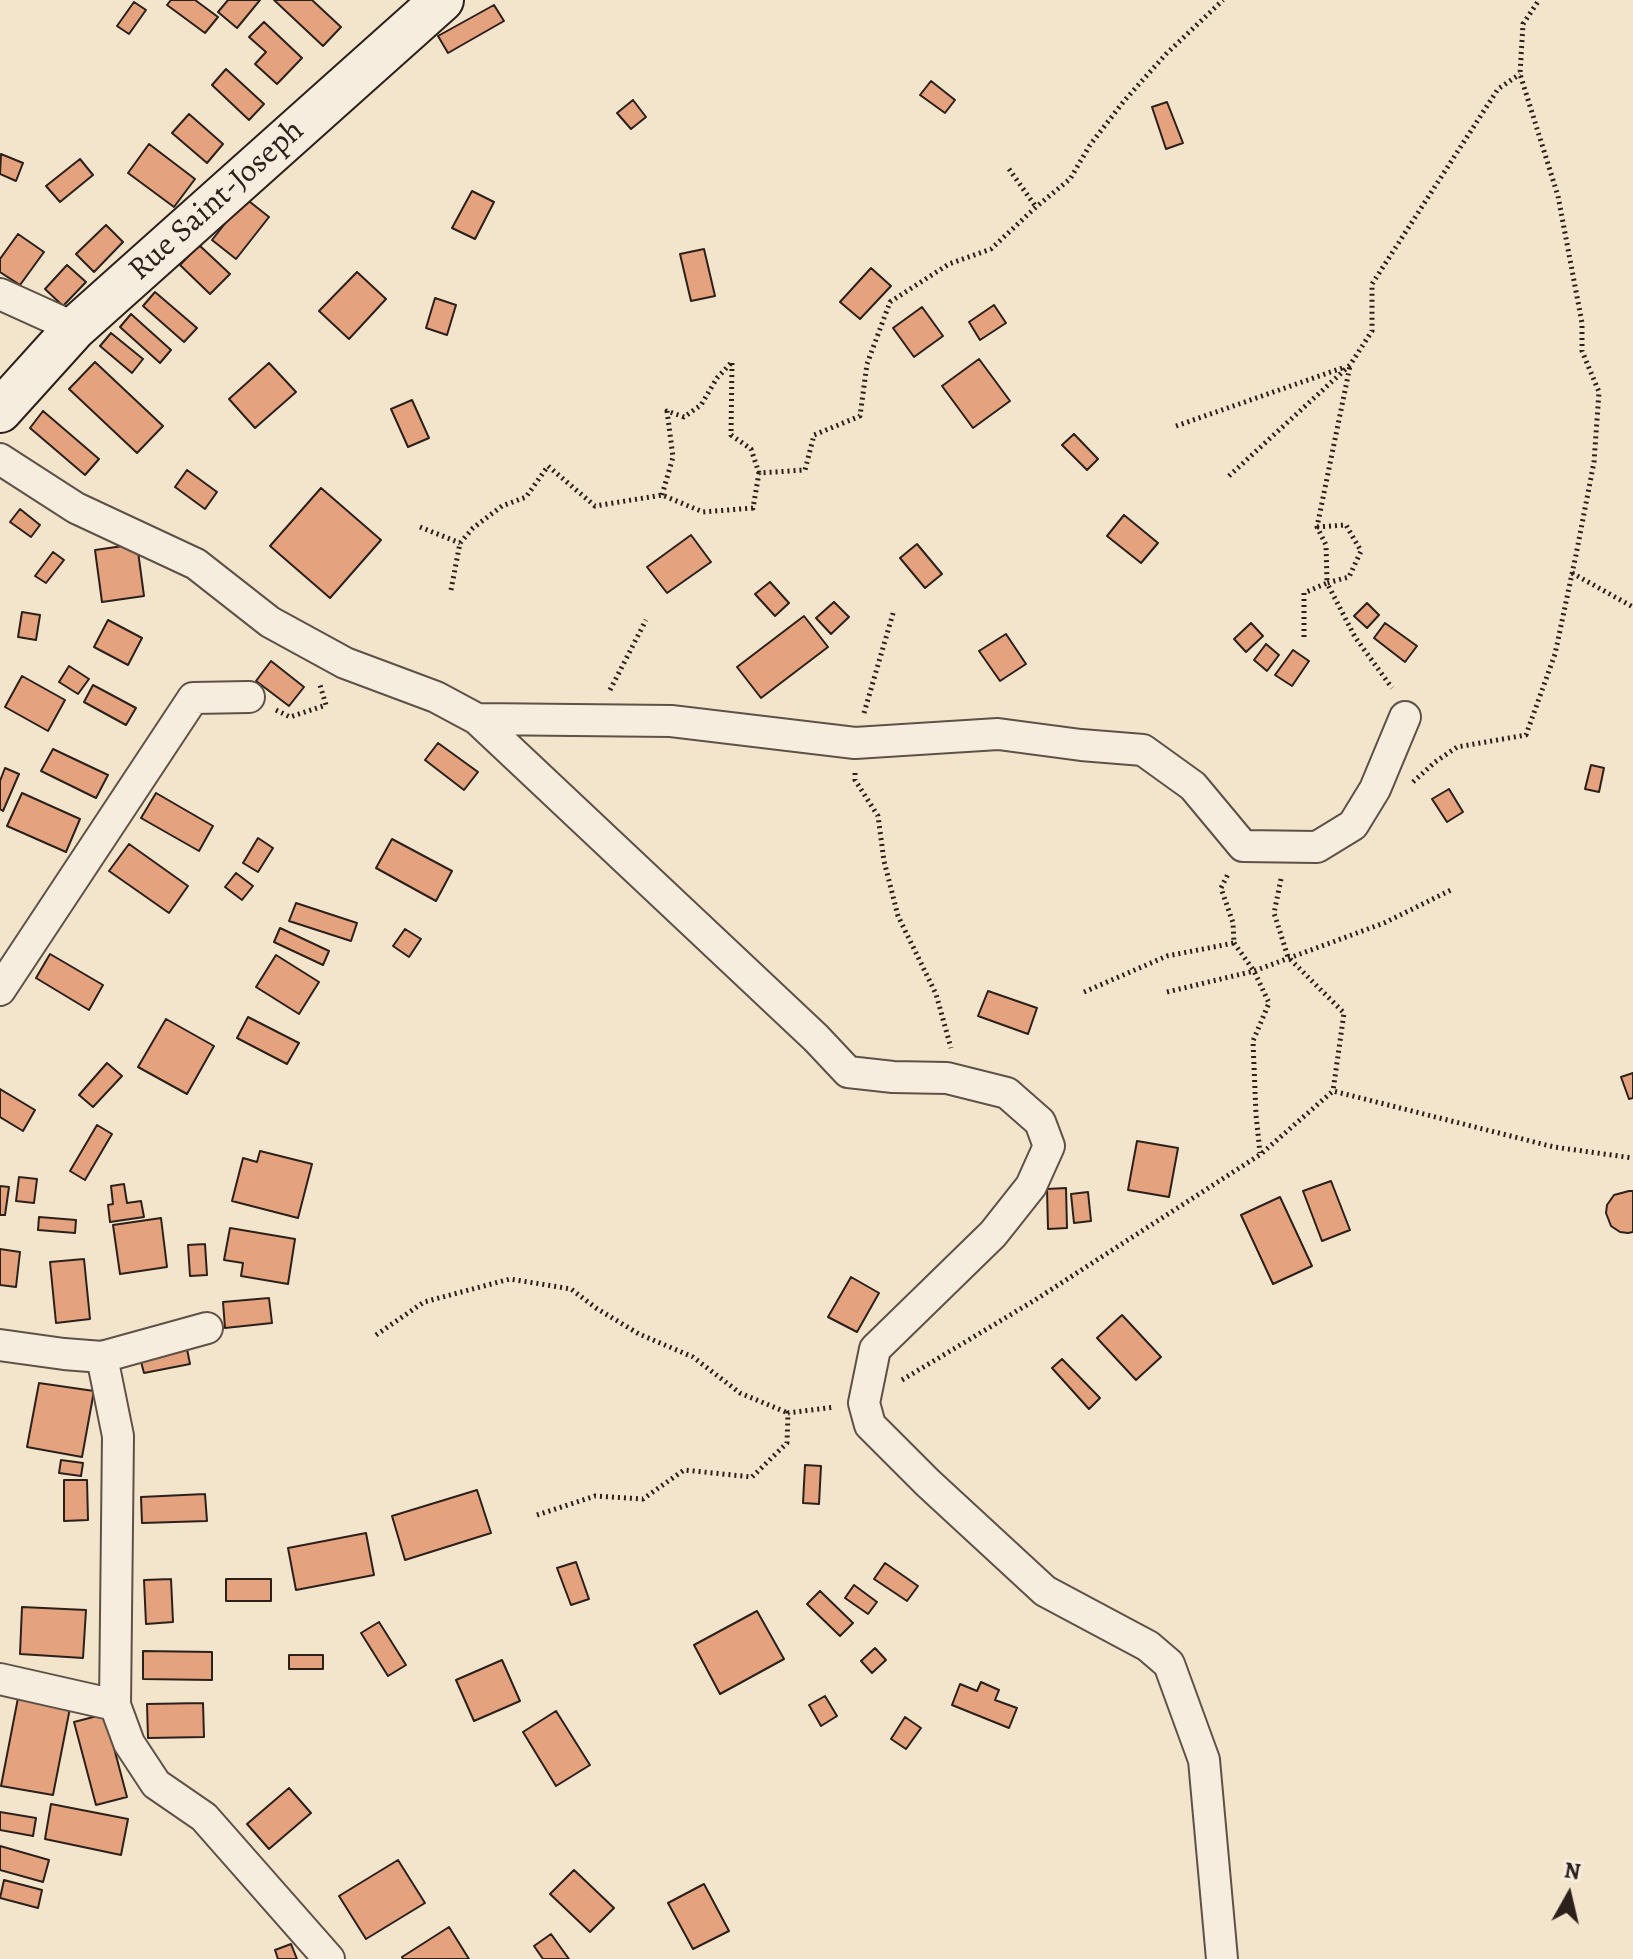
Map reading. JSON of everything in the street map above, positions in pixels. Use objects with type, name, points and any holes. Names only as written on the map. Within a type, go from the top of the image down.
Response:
[{"type":"street","name":"Rue Saint-Joseph","points":[[0,411],[75,328],[442,0]]},
{"type":"street","points":[[0,294],[75,328]]},
{"type":"street","points":[[0,459],[76,508],[196,564],[270,622],[308,643],[345,663],[436,697],[477,719],[816,1038],[848,1072],[947,1078],[1007,1093],[1040,1122],[1049,1146],[1031,1186],[993,1234],[875,1349],[864,1403],[870,1425],[1045,1591],[1148,1646],[1169,1664],[1204,1760],[1222,1959]]},
{"type":"street","points":[[0,990],[193,698],[249,697]]},
{"type":"street","points":[[477,719],[671,721],[855,743],[998,734],[1143,750],[1193,786],[1243,846],[1317,847],[1353,825],[1375,789],[1405,717]]},
{"type":"street","points":[[0,1345],[102,1357],[207,1328]]},
{"type":"street","points":[[102,1357],[118,1436],[115,1705],[129,1743],[156,1784],[204,1817],[329,1959]]},
{"type":"street","points":[[0,1679],[115,1705]]},
{"type":"path","points":[[759,473],[805,470],[814,435],[860,416],[867,364],[890,302],[949,264],[991,249],[1070,179],[1090,145],[1124,101],[1166,54],[1223,0]]},
{"type":"path","points":[[1375,789],[1415,782],[1435,762],[1457,747],[1526,735],[1555,654],[1572,573],[1594,462],[1599,392],[1582,351],[1582,323],[1558,196],[1520,74],[1523,24],[1539,0]]},
{"type":"path","points":[[1229,476],[1350,365],[1372,331],[1372,284],[1498,89],[1520,74]]},
{"type":"path","points":[[1009,169],[1036,207]]},
{"type":"path","points":[[451,590],[460,543],[473,528],[502,506],[526,497],[548,466],[595,506],[662,495],[703,512],[753,508],[759,473],[751,449],[731,435],[732,362],[717,378],[701,405],[684,417],[667,411],[673,457],[662,495]]},
{"type":"path","points":[[1176,426],[1350,365]]},
{"type":"path","points":[[1350,365],[1317,527],[1326,545],[1327,583],[1355,637],[1389,683],[1405,717]]},
{"type":"path","points":[[1304,637],[1304,593],[1349,577],[1361,551],[1346,525],[1317,527]]},
{"type":"path","points":[[420,527],[460,543]]},
{"type":"path","points":[[1572,573],[1633,607]]},
{"type":"path","points":[[894,610],[855,743],[855,780],[878,816],[884,861],[898,916],[936,994],[961,1082]]},
{"type":"path","points":[[595,719],[646,620]]},
{"type":"path","points":[[249,697],[290,717],[326,705],[308,643]]},
{"type":"path","points":[[1243,846],[1221,888],[1233,923],[1234,943],[1254,971],[1269,1003],[1253,1041],[1261,1154]]},
{"type":"path","points":[[376,1335],[424,1302],[510,1279],[571,1289],[639,1334],[693,1357],[740,1393],[788,1413],[864,1403],[1035,1300],[1261,1154],[1333,1091],[1344,1013],[1288,957],[1274,913],[1282,875],[1317,847]]},
{"type":"path","points":[[1167,992],[1254,971],[1384,923],[1453,889]]},
{"type":"path","points":[[1084,992],[1167,956],[1234,943]]},
{"type":"path","points":[[1333,1091],[1554,1147],[1633,1158]]},
{"type":"path","points":[[537,1515],[595,1496],[643,1499],[684,1470],[752,1477],[787,1443],[788,1413]]},
{"type":"building","points":[[171,0],[195,0],[218,17],[205,33],[167,5]]},
{"type":"building","points":[[228,0],[260,0],[237,28],[218,12]]},
{"type":"building","points":[[274,0],[312,0],[341,27],[323,46]]},
{"type":"building","points":[[134,2],[146,10],[129,34],[117,26]]},
{"type":"building","points":[[494,5],[504,21],[448,53],[438,36]]},
{"type":"building","points":[[264,22],[302,58],[277,84],[255,64],[266,52],[249,37]]},
{"type":"building","points":[[226,69],[264,104],[249,120],[212,85]]},
{"type":"building","points":[[931,81],[955,100],[945,113],[920,95]]},
{"type":"building","points":[[633,100],[646,117],[631,129],[617,113]]},
{"type":"building","points":[[1167,102],[1183,143],[1166,149],[1152,107]]},
{"type":"building","points":[[189,114],[223,144],[207,163],[172,133]]},
{"type":"building","points":[[149,144],[195,179],[174,207],[128,173]]},
{"type":"building","points":[[1,154],[23,163],[16,181],[0,174]]},
{"type":"building","points":[[80,159],[93,175],[60,202],[46,186]]},
{"type":"building","points":[[472,191],[494,202],[475,239],[452,228]]},
{"type":"building","points":[[245,198],[269,217],[236,259],[212,240]]},
{"type":"building","points":[[106,225],[123,242],[94,272],[76,254]]},
{"type":"building","points":[[18,234],[44,252],[20,285],[0,272],[0,259]]},
{"type":"building","points":[[199,245],[230,274],[210,294],[180,265]]},
{"type":"building","points":[[704,249],[715,296],[691,301],[680,254]]},
{"type":"building","points":[[67,265],[86,282],[63,306],[45,289]]},
{"type":"building","points":[[871,268],[891,286],[860,319],[840,302]]},
{"type":"building","points":[[357,272],[386,299],[349,339],[319,311]]},
{"type":"building","points":[[155,292],[197,328],[184,342],[143,306]]},
{"type":"building","points":[[435,298],[456,305],[447,335],[426,328]]},
{"type":"building","points":[[994,305],[1006,323],[980,340],[969,322]]},
{"type":"building","points":[[922,307],[943,336],[914,357],[893,328]]},
{"type":"building","points":[[131,314],[171,350],[160,363],[120,327]]},
{"type":"building","points":[[111,333],[143,359],[132,373],[100,346]]},
{"type":"building","points":[[979,359],[1010,401],[973,428],[942,386]]},
{"type":"building","points":[[95,362],[163,426],[137,453],[69,389]]},
{"type":"building","points":[[269,363],[296,392],[255,428],[229,399]]},
{"type":"building","points":[[412,400],[429,438],[408,447],[391,409]]},
{"type":"building","points":[[43,411],[99,459],[85,475],[30,428]]},
{"type":"building","points":[[1074,434],[1098,459],[1087,470],[1062,445]]},
{"type":"building","points":[[187,470],[217,492],[205,509],[175,487]]},
{"type":"building","points":[[321,488],[381,540],[330,598],[270,546]]},
{"type":"building","points":[[20,509],[40,525],[31,537],[10,522]]},
{"type":"building","points":[[1124,515],[1158,543],[1141,563],[1107,536]]},
{"type":"building","points":[[691,535],[711,562],[667,593],[647,567]]},
{"type":"building","points":[[137,544],[144,596],[102,602],[95,550]]},
{"type":"building","points":[[917,544],[942,574],[925,588],[900,558]]},
{"type":"building","points":[[53,552],[64,560],[46,583],[35,576]]},
{"type":"building","points":[[770,582],[789,603],[775,616],[755,594]]},
{"type":"building","points":[[834,602],[849,617],[831,634],[816,618]]},
{"type":"building","points":[[1367,603],[1379,615],[1367,628],[1354,616]]},
{"type":"building","points":[[22,612],[40,615],[36,640],[18,637]]},
{"type":"building","points":[[804,616],[828,647],[761,698],[737,667]]},
{"type":"building","points":[[108,620],[142,638],[128,665],[94,647]]},
{"type":"building","points":[[1251,623],[1263,636],[1246,652],[1234,639]]},
{"type":"building","points":[[1385,623],[1417,646],[1405,662],[1374,638]]},
{"type":"building","points":[[1006,634],[1026,664],[1000,681],[979,651]]},
{"type":"building","points":[[1266,644],[1279,655],[1267,671],[1254,660]]},
{"type":"building","points":[[1293,650],[1309,661],[1292,686],[1275,675]]},
{"type":"building","points":[[271,661],[304,687],[289,706],[256,681]]},
{"type":"building","points":[[69,666],[89,679],[78,694],[59,682]]},
{"type":"building","points":[[22,676],[65,700],[48,731],[5,707]]},
{"type":"building","points":[[93,685],[136,708],[126,725],[84,702]]},
{"type":"building","points":[[438,743],[478,772],[464,790],[425,760]]},
{"type":"building","points":[[53,749],[108,775],[96,798],[41,771]]},
{"type":"building","points":[[1591,765],[1604,768],[1599,792],[1585,789]]},
{"type":"building","points":[[5,768],[19,774],[3,811],[0,809],[0,781]]},
{"type":"building","points":[[1449,789],[1463,812],[1447,822],[1432,799]]},
{"type":"building","points":[[22,793],[80,819],[66,852],[7,826]]},
{"type":"building","points":[[156,793],[213,826],[199,851],[141,818]]},
{"type":"building","points":[[258,838],[273,848],[258,872],[243,863]]},
{"type":"building","points":[[392,839],[452,871],[436,901],[376,868]]},
{"type":"building","points":[[129,844],[188,886],[169,913],[109,871]]},
{"type":"building","points":[[236,873],[253,886],[242,900],[225,887]]},
{"type":"building","points":[[296,903],[357,923],[351,941],[289,921]]},
{"type":"building","points":[[280,928],[329,951],[323,965],[274,942]]},
{"type":"building","points":[[405,929],[421,939],[409,957],[393,946]]},
{"type":"building","points":[[50,954],[103,985],[89,1010],[36,978]]},
{"type":"building","points":[[276,955],[319,982],[299,1014],[256,987]]},
{"type":"building","points":[[988,991],[1037,1008],[1028,1034],[978,1016]]},
{"type":"building","points":[[248,1017],[299,1043],[287,1064],[237,1038]]},
{"type":"building","points":[[166,1019],[214,1046],[187,1094],[138,1067]]},
{"type":"building","points":[[107,1063],[122,1076],[93,1107],[79,1095]]},
{"type":"building","points":[[1633,1073],[1633,1098],[1629,1099],[1621,1077]]},
{"type":"building","points":[[0,1089],[35,1110],[23,1131],[0,1117]]},
{"type":"building","points":[[97,1125],[112,1134],[85,1180],[70,1171]]},
{"type":"building","points":[[1137,1141],[1178,1148],[1169,1197],[1128,1190]]},
{"type":"building","points":[[260,1151],[312,1164],[298,1218],[232,1201],[243,1158],[257,1162]]},
{"type":"building","points":[[19,1177],[37,1179],[34,1203],[16,1201]]},
{"type":"building","points":[[1331,1181],[1350,1230],[1322,1241],[1303,1191]]},
{"type":"building","points":[[124,1184],[127,1203],[141,1201],[144,1217],[110,1222],[108,1205],[113,1204],[111,1186]]},
{"type":"building","points":[[0,1186],[9,1187],[5,1215],[0,1215]]},
{"type":"building","points":[[1066,1188],[1067,1228],[1048,1229],[1047,1189]]},
{"type":"building","points":[[1633,1191],[1633,1232],[1628,1233],[1611,1226],[1606,1213],[1614,1195]]},
{"type":"building","points":[[1088,1192],[1091,1221],[1074,1223],[1071,1194]]},
{"type":"building","points":[[1280,1197],[1312,1266],[1273,1284],[1241,1215]]},
{"type":"building","points":[[39,1217],[76,1220],[75,1233],[38,1230]]},
{"type":"building","points":[[161,1218],[167,1267],[120,1274],[113,1225]]},
{"type":"building","points":[[230,1228],[295,1239],[288,1284],[241,1276],[243,1263],[224,1260]]},
{"type":"building","points":[[205,1244],[207,1275],[190,1276],[188,1245]]},
{"type":"building","points":[[0,1249],[20,1252],[16,1287],[0,1285]]},
{"type":"building","points":[[84,1259],[90,1319],[56,1323],[50,1262]]},
{"type":"building","points":[[851,1277],[879,1293],[857,1332],[828,1317]]},
{"type":"building","points":[[269,1298],[272,1323],[225,1328],[223,1302]]},
{"type":"building","points":[[1122,1315],[1161,1357],[1136,1380],[1097,1338]]},
{"type":"building","points":[[187,1349],[190,1364],[144,1373],[140,1358]]},
{"type":"building","points":[[1062,1359],[1100,1398],[1089,1409],[1052,1368]]},
{"type":"building","points":[[39,1383],[94,1391],[82,1457],[27,1447]]},
{"type":"building","points":[[61,1460],[83,1463],[81,1476],[59,1473]]},
{"type":"building","points":[[805,1465],[821,1466],[819,1504],[803,1503]]},
{"type":"building","points":[[64,1480],[87,1480],[88,1520],[64,1521]]},
{"type":"building","points":[[477,1490],[491,1533],[405,1560],[392,1516]]},
{"type":"building","points":[[205,1494],[207,1521],[142,1523],[141,1497]]},
{"type":"building","points":[[366,1533],[374,1575],[296,1590],[288,1548]]},
{"type":"building","points":[[576,1562],[589,1599],[571,1605],[557,1568]]},
{"type":"building","points":[[885,1563],[918,1586],[907,1601],[874,1579]]},
{"type":"building","points":[[171,1579],[173,1622],[146,1624],[144,1580]]},
{"type":"building","points":[[226,1579],[271,1579],[271,1601],[226,1601]]},
{"type":"building","points":[[854,1585],[877,1602],[868,1614],[845,1598]]},
{"type":"building","points":[[820,1591],[853,1623],[840,1636],[807,1604]]},
{"type":"building","points":[[22,1607],[86,1610],[83,1658],[20,1654]]},
{"type":"building","points":[[757,1611],[784,1659],[720,1694],[694,1645]]},
{"type":"building","points":[[379,1622],[406,1665],[388,1676],[361,1633]]},
{"type":"building","points":[[875,1648],[886,1660],[872,1673],[861,1661]]},
{"type":"building","points":[[143,1651],[212,1652],[212,1680],[143,1679]]},
{"type":"building","points":[[289,1655],[323,1655],[323,1669],[289,1669]]},
{"type":"building","points":[[502,1660],[520,1701],[474,1721],[456,1680]]},
{"type":"building","points":[[981,1682],[999,1690],[995,1700],[1017,1708],[1009,1728],[952,1705],[960,1684],[977,1691]]},
{"type":"building","points":[[825,1696],[837,1716],[821,1726],[809,1705]]},
{"type":"building","points":[[18,1698],[70,1708],[53,1795],[1,1786]]},
{"type":"building","points":[[203,1703],[204,1737],[148,1738],[147,1704]]},
{"type":"building","points":[[556,1711],[590,1765],[556,1786],[523,1732]]},
{"type":"building","points":[[105,1714],[127,1797],[96,1805],[74,1722]]},
{"type":"building","points":[[905,1717],[921,1728],[906,1749],[891,1739]]},
{"type":"building","points":[[289,1788],[311,1813],[269,1849],[247,1824]]},
{"type":"building","points":[[51,1804],[128,1819],[121,1855],[45,1839]]},
{"type":"building","points":[[0,1812],[36,1818],[33,1836],[0,1830]]},
{"type":"building","points":[[0,1846],[49,1860],[43,1882],[0,1870]]},
{"type":"building","points":[[398,1860],[425,1903],[366,1939],[339,1896]]},
{"type":"building","points":[[574,1870],[614,1908],[590,1932],[550,1894]]},
{"type":"building","points":[[4,1880],[42,1890],[38,1908],[0,1898]]},
{"type":"building","points":[[704,1884],[729,1931],[693,1949],[668,1903]]},
{"type":"building","points":[[449,1927],[469,1959],[403,1959],[402,1957]]},
{"type":"building","points":[[551,1934],[569,1959],[543,1959],[534,1946]]},
{"type":"building","points":[[291,1944],[297,1959],[278,1959],[275,1950]]}]
